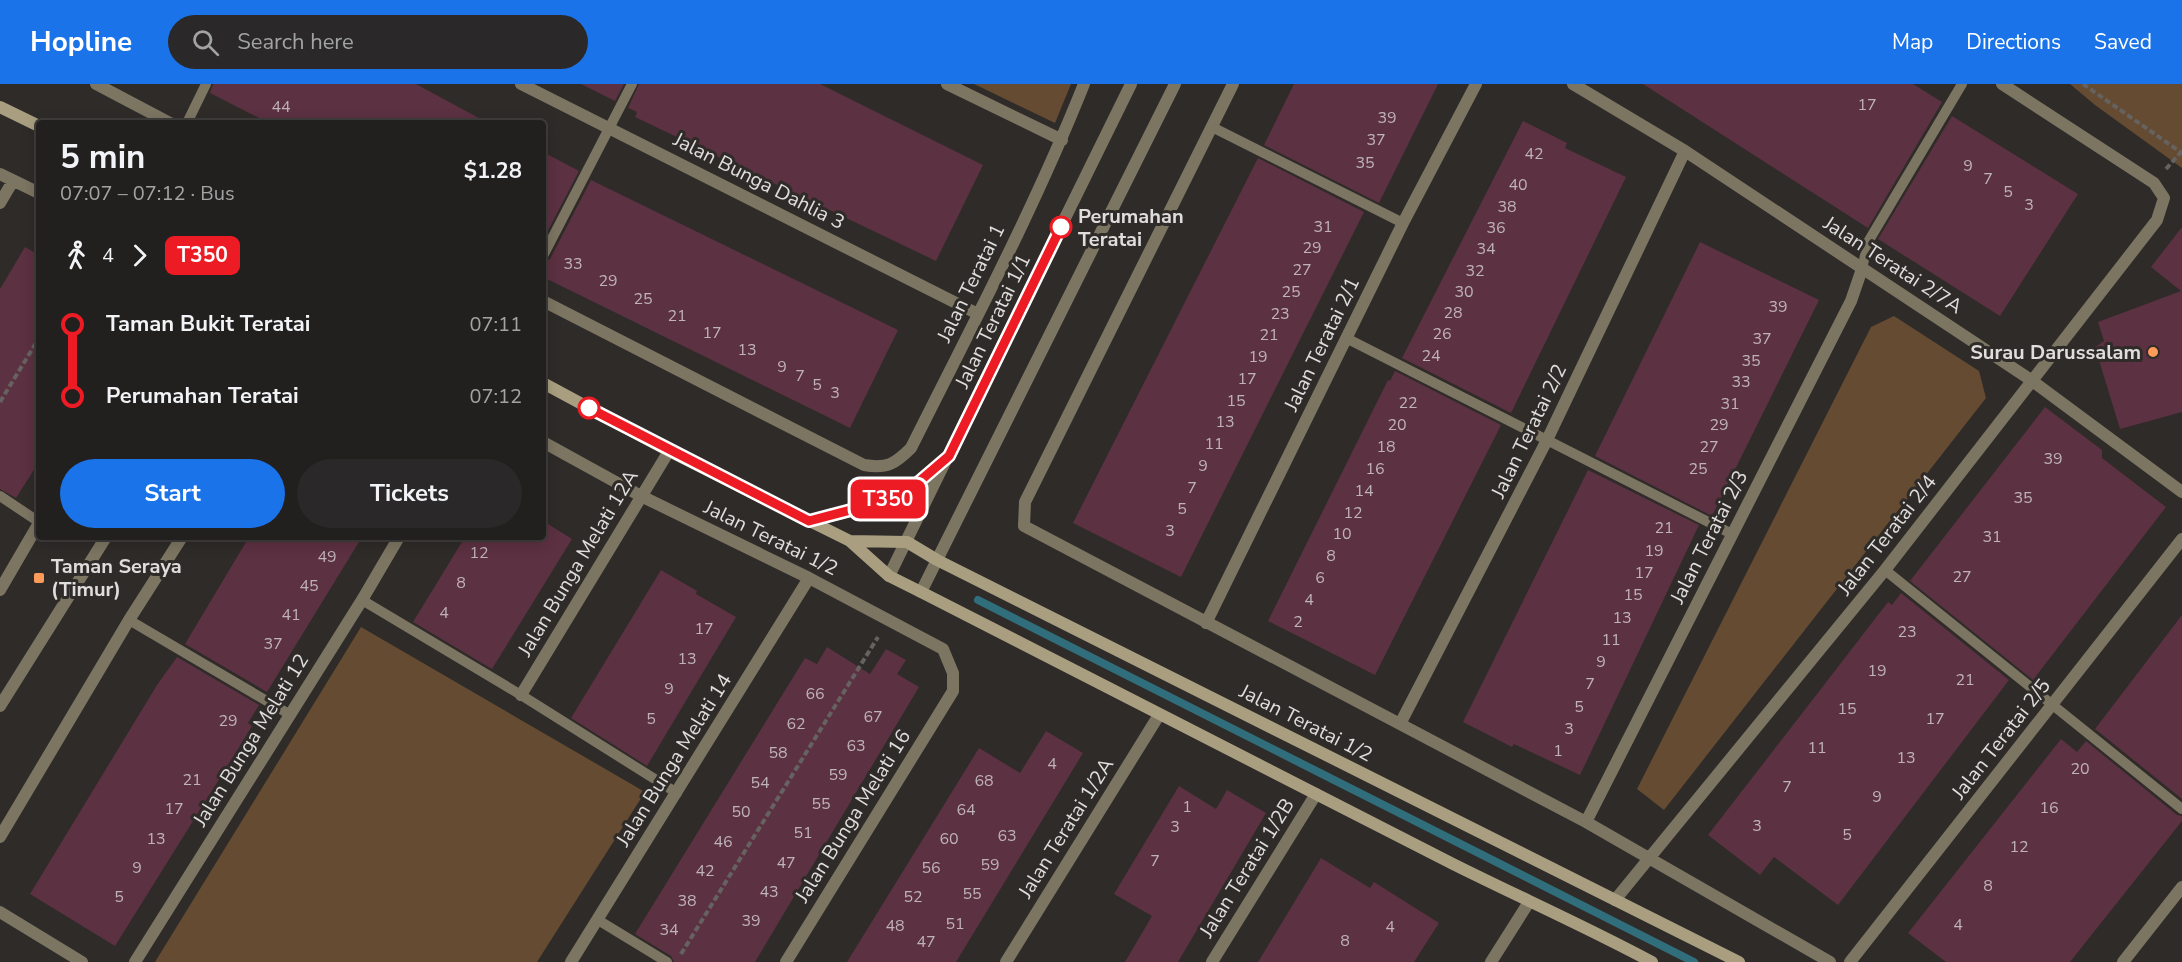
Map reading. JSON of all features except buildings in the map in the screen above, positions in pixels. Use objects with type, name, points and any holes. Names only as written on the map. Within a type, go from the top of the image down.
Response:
[{"type":"main road","points":[[0,107],[36,125]]},
{"type":"main road","name":"Jalan Teratai 1/2","points":[[546,385],[669,451],[850,541],[889,576],[1159,715],[1652,962]]},
{"type":"main road","name":"Jalan Teratai 1/2","points":[[850,541],[907,542],[938,560],[1733,960]]},
{"type":"street","points":[[96,84],[164,120]]},
{"type":"street","name":"Jalan Bunga Dahlia 3","points":[[521,84],[978,314]]},
{"type":"street","points":[[947,84],[1062,140]]},
{"type":"street","name":"Jalan Teratai 1","points":[[546,304],[864,465],[877,467],[897,462],[911,448],[978,314],[1062,140],[1084,84]]},
{"type":"street","name":"Jalan Teratai 1/1","points":[[889,576],[1131,84]]},
{"type":"street","points":[[921,592],[1175,84]]},
{"type":"street","points":[[1233,84],[1025,502],[1024,526],[1586,822],[1830,962]]},
{"type":"street","name":"Jalan Teratai 2/1","points":[[1206,623],[1403,223],[1476,84]]},
{"type":"street","name":"Jalan Teratai 2/7A","points":[[1573,84],[1684,151],[2031,380],[2182,492]]},
{"type":"street","name":"Jalan Teratai 2/4","points":[[1615,900],[1886,570],[2157,220],[2164,198],[2154,183],[2002,84]]},
{"type":"street","name":"Jalan Teratai 2/2","points":[[1400,724],[1547,440],[1684,151]]},
{"type":"street","points":[[0,174],[36,192]]},
{"type":"street","points":[[0,203],[13,181]]},
{"type":"street","name":"Jalan Teratai 2/3","points":[[1586,822],[1851,301],[1862,268]]},
{"type":"street","name":"Jalan Teratai 1/2","points":[[546,444],[641,496],[809,578],[943,649],[953,673],[953,691]]},
{"type":"street","name":"Jalan Bunga Melati 12A","points":[[521,695],[669,451]]},
{"type":"street","points":[[809,521],[890,498],[914,486],[949,456]]},
{"type":"street","points":[[0,590],[36,527]]},
{"type":"street","name":"Jalan Teratai 2/5","points":[[1850,962],[2182,539]]},
{"type":"street","points":[[0,706],[104,540]]},
{"type":"street","points":[[0,837],[129,620],[180,540]]},
{"type":"street","name":"Jalan Bunga Melati 12","points":[[135,962],[397,540]]},
{"type":"street","name":"Jalan Bunga Melati 14","points":[[571,962],[809,578]]},
{"type":"street","name":"Jalan Bunga Melati 16","points":[[786,962],[953,691]]},
{"type":"street","name":"Jalan Teratai 1/2A","points":[[1006,962],[1159,715]]},
{"type":"street","name":"Jalan Teratai 1/2B","points":[[1212,962],[1316,794]]},
{"type":"street","points":[[2123,962],[2182,887]]},
{"type":"street","points":[[1491,962],[1529,902]]},
{"type":"street","points":[[0,912],[82,962]]},
{"type":"lane","points":[[188,120],[206,84]]},
{"type":"lane","points":[[546,250],[632,84]]},
{"type":"lane","points":[[1862,268],[1868,242],[1962,84]]},
{"type":"lane","points":[[1212,127],[1403,223]]},
{"type":"lane","points":[[1346,338],[1732,534]]},
{"type":"lane","points":[[0,496],[36,520]]},
{"type":"lane","points":[[1886,570],[2182,809]]},
{"type":"lane","points":[[362,600],[521,695],[677,793]]},
{"type":"lane","points":[[129,620],[289,714]]},
{"type":"lane","points":[[598,920],[667,962]]},
{"type":"path","points":[[2083,84],[2182,152],[2170,165]]},
{"type":"path","points":[[0,402],[36,343]]},
{"type":"path","points":[[676,962],[889,619]]},
{"type":"shaded area","points":[[974,84],[1071,84],[1055,123]]},
{"type":"shaded area","points":[[2070,84],[2182,84],[2182,168],[2095,105]]},
{"type":"shaded area","points":[[1894,316],[1979,371],[1986,398],[1664,810],[1637,789],[1871,327]]},
{"type":"shaded area","points":[[361,627],[645,792],[537,962],[155,962]]},
{"type":"waterway","points":[[978,600],[1694,962]]},
{"type":"bus line","name":"T350","points":[[589,408],[809,521],[890,498],[914,486],[949,456],[1061,227]]},
{"type":"place","name":"Perumahan Teratai","points":[[1061,227]]},
{"type":"place","name":"Surau Darussalam","points":[[2153,352]]},
{"type":"place","name":"Taman Seraya (Timur)","points":[[39,578]]}]
